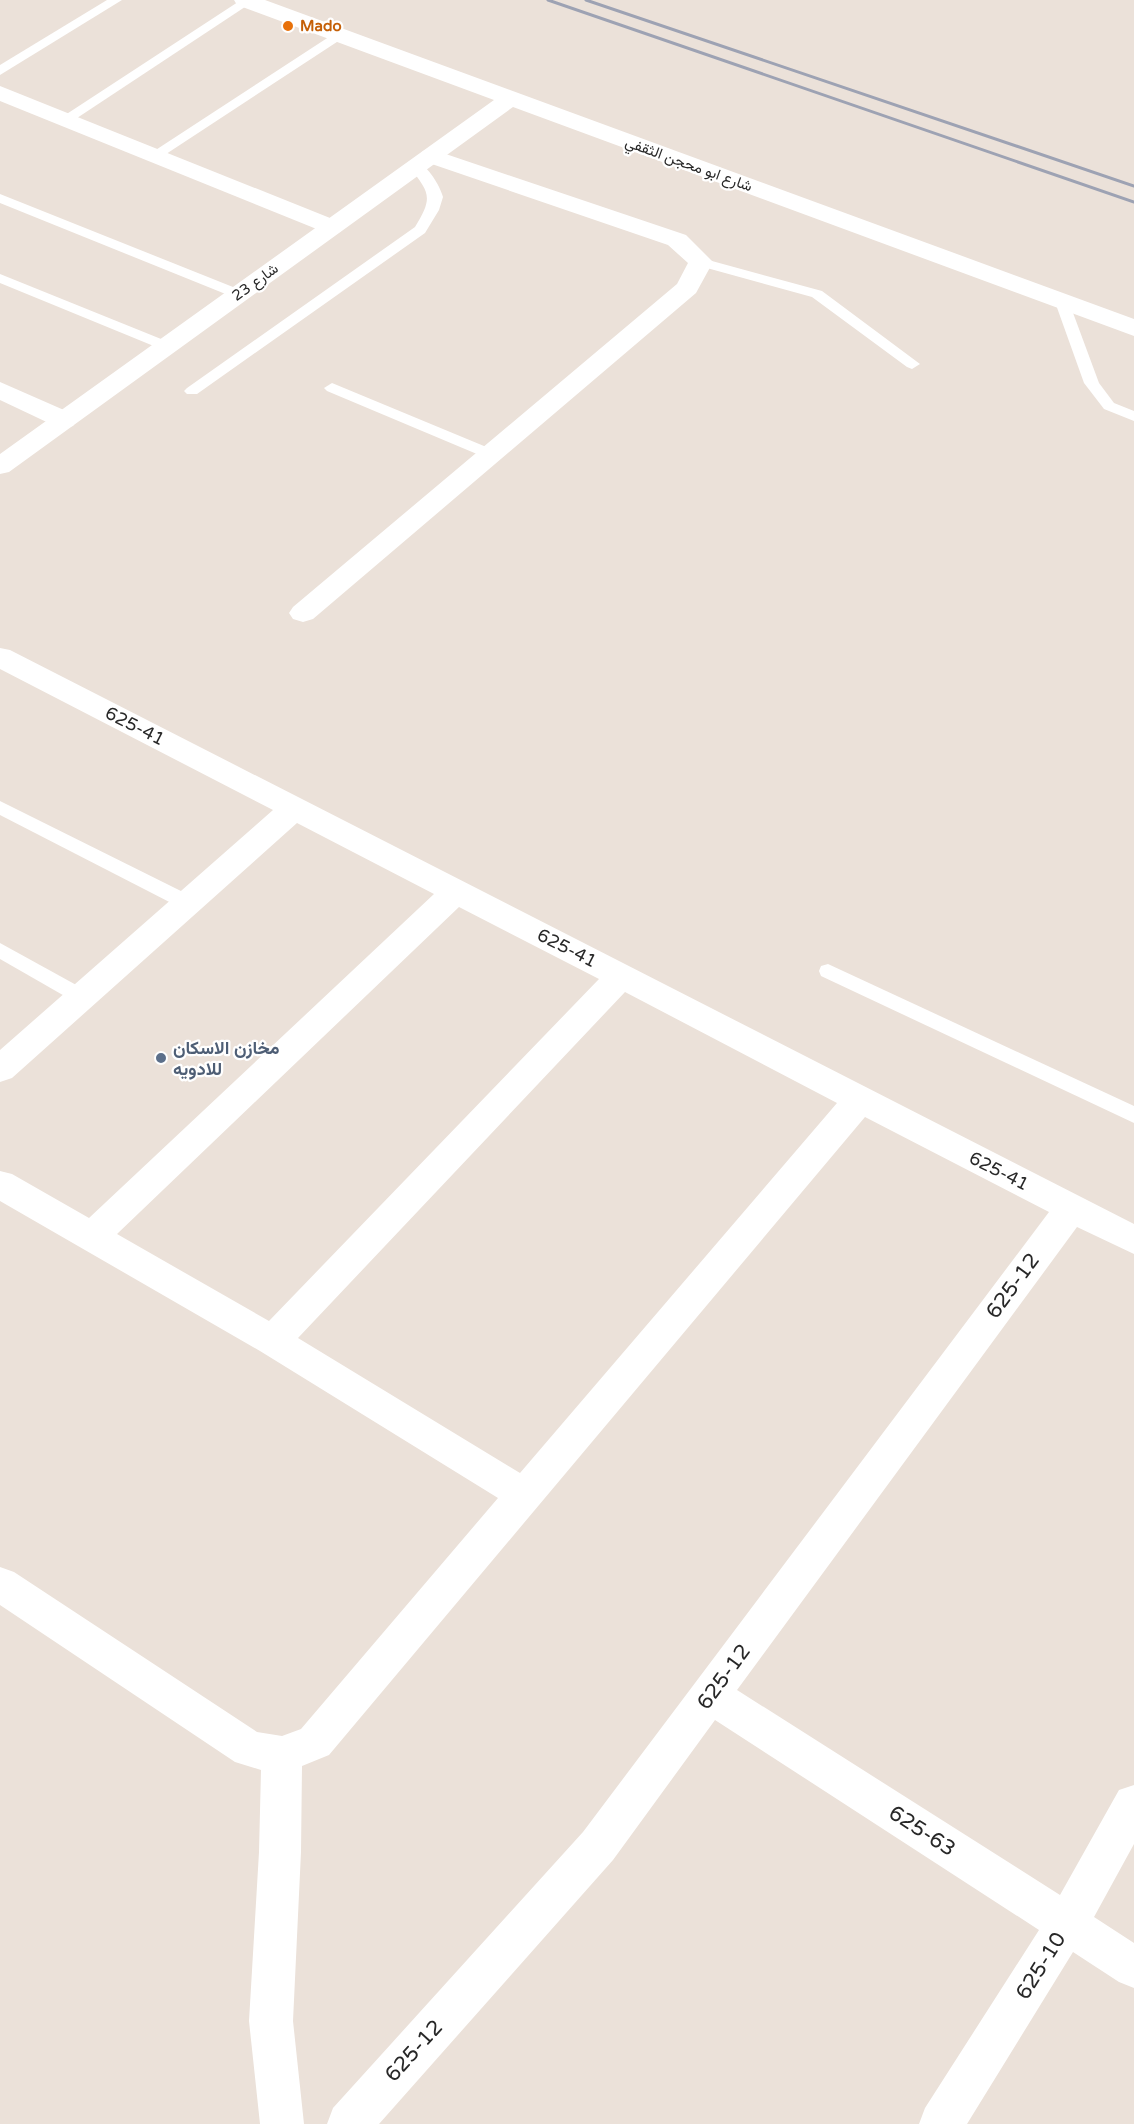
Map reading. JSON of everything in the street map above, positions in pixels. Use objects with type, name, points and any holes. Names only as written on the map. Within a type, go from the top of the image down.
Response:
[{"type":"street","name":"شارع ابو محجن الثقفي","points":[[246,1],[1134,328]]},
{"type":"street","points":[[0,93],[332,227]]},
{"type":"street","name":"شارع 23","points":[[0,466],[511,98]]},
{"type":"street","points":[[303,613],[687,288],[702,262],[677,240],[424,161]]},
{"type":"street","points":[[0,390],[64,420]]},
{"type":"street","name":"625-41","points":[[0,657],[1134,1240]]},
{"type":"street","points":[[0,1069],[295,808]]},
{"type":"street","points":[[93,1236],[456,891]]},
{"type":"street","points":[[273,1341],[621,976]]},
{"type":"street","points":[[6,1598],[249,1749],[282,1755],[315,1742],[860,1099]]},
{"type":"street","points":[[0,1184],[273,1341],[525,1495]]},
{"type":"street","name":"625-12","points":[[349,2124],[598,1846],[1071,1208]]},
{"type":"street","name":"625-63","points":[[711,1695],[1134,1967]]},
{"type":"street","points":[[282,1755],[280,1852],[271,2021],[282,2124]]},
{"type":"street","name":"625-10","points":[[941,2124],[1067,1924],[1134,1804]]},
{"type":"lane","points":[[0,71],[116,0]]},
{"type":"lane","points":[[66,119],[246,1]]},
{"type":"lane","points":[[155,155],[338,35]]},
{"type":"lane","points":[[192,391],[420,230],[437,201],[436,191],[424,161]]},
{"type":"lane","points":[[0,198],[238,294]]},
{"type":"lane","points":[[702,262],[817,294],[912,364]]},
{"type":"lane","points":[[0,278],[166,346]]},
{"type":"lane","points":[[1062,302],[1092,383],[1109,406],[1134,416]]},
{"type":"lane","points":[[332,388],[490,454]]},
{"type":"lane","points":[[0,807],[188,903]]},
{"type":"lane","points":[[0,950],[82,997]]},
{"type":"lane","points":[[828,971],[1134,1115]]},
{"type":"railway","points":[[548,0],[1134,202]]},
{"type":"railway","points":[[586,0],[1134,186]]},
{"type":"place","name":"Mado","points":[[288,26]]},
{"type":"place","name":"مخازن الاسكان للادويه","points":[[161,1058]]}]
